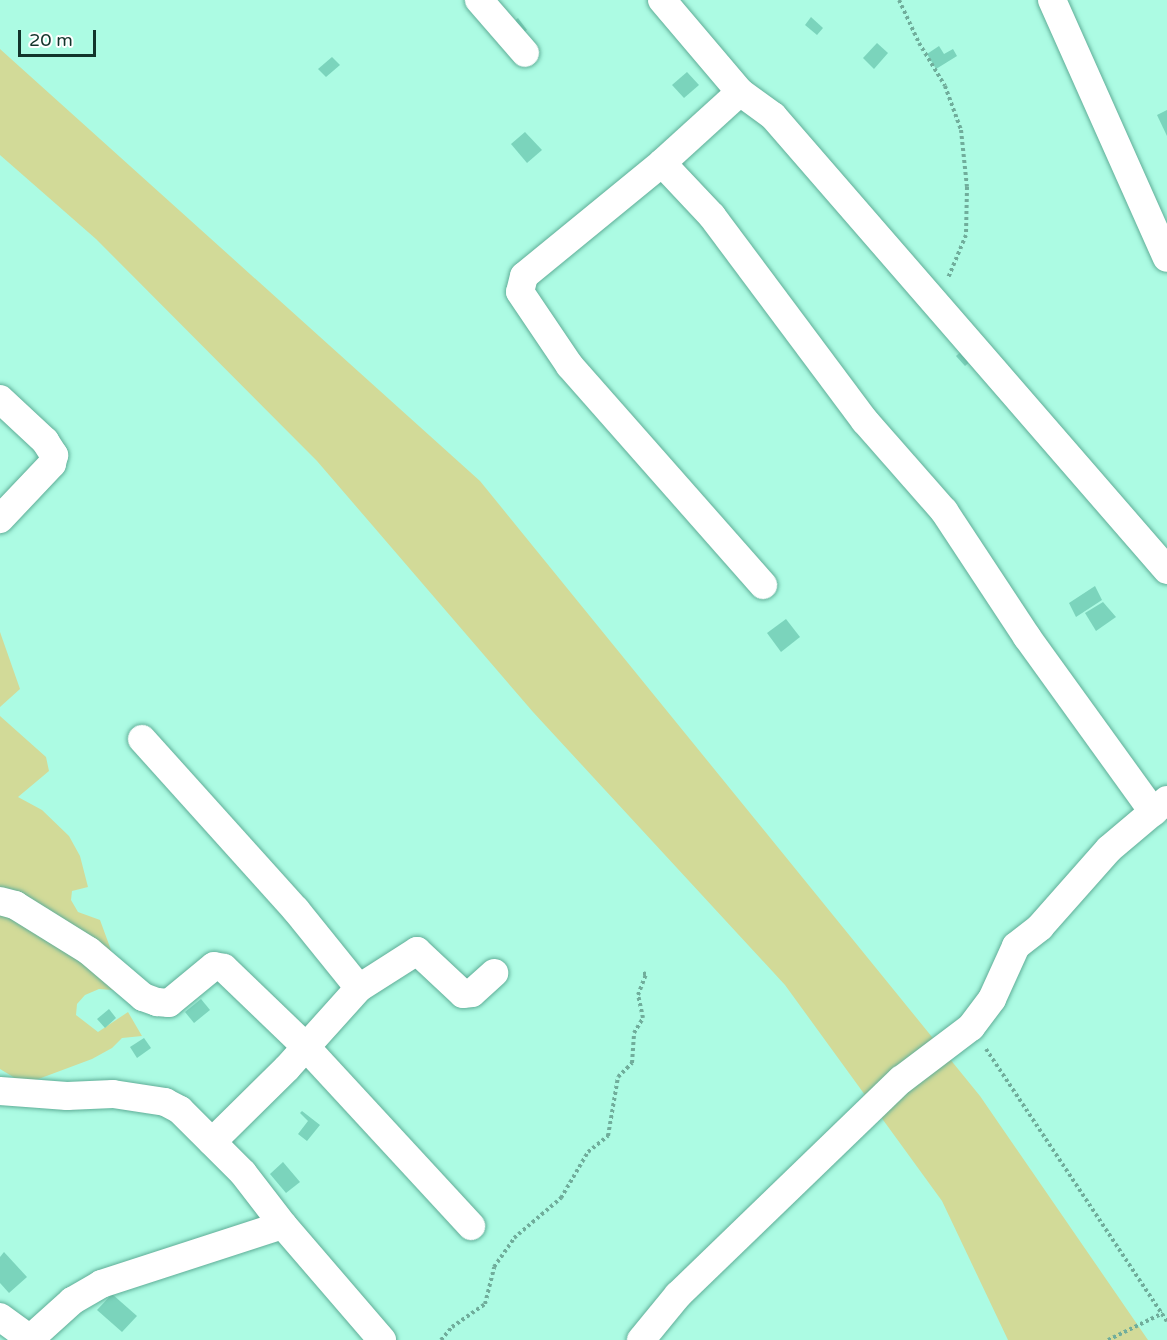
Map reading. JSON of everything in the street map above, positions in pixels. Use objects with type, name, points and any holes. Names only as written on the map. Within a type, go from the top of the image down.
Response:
[{"type":"street","points":[[479,0],[525,53]]},
{"type":"street","points":[[662,0],[740,92],[773,116],[937,302],[1167,570]]},
{"type":"street","points":[[1052,0],[1167,258]]},
{"type":"street","points":[[740,92],[662,164],[524,276],[520,292],[570,366],[763,585]]},
{"type":"street","points":[[640,1340],[686,1288],[901,1080],[971,1027],[992,999],[1016,946],[1040,927],[1109,849],[1160,806],[1027,637],[944,511],[866,422],[712,216],[662,164]]},
{"type":"street","points":[[0,399],[45,441],[54,455],[52,464],[0,519]]},
{"type":"street","points":[[142,739],[296,910],[359,988]]},
{"type":"street","points":[[0,901],[15,905],[89,951],[143,997],[157,1002],[169,1003],[214,966],[224,968],[305,1046],[471,1226]]},
{"type":"street","points":[[212,1142],[359,988],[417,951],[463,994],[472,993],[494,973]]},
{"type":"street","points":[[0,1091],[151,1097],[180,1110],[243,1173],[283,1225],[382,1340]]},
{"type":"street","points":[[0,1317],[30,1339],[72,1301],[101,1284],[283,1225]]},
{"type":"path","points":[[899,0],[919,43],[945,86],[961,130],[968,187],[966,234],[937,302]]},
{"type":"path","points":[[441,1340],[452,1327],[485,1304],[495,1267],[514,1238],[561,1198],[588,1152],[608,1136],[618,1077],[632,1064],[634,1033],[643,1018],[638,995],[646,974],[642,973]]},
{"type":"path","points":[[971,1027],[1167,1321]]},
{"type":"path","points":[[1108,1340],[1163,1313]]},
{"type":"green space","points":[[0,49],[480,481],[980,1096],[1148,1340],[1008,1340],[942,1201],[785,985],[533,712],[317,461],[96,239],[0,155]]},
{"type":"green space","points":[[0,632],[20,689],[0,707]]},
{"type":"green space","points":[[0,716],[46,757],[49,771],[18,797],[42,810],[69,836],[80,856],[88,887],[72,891],[71,900],[78,912],[100,920],[126,991],[99,989],[85,995],[77,1004],[76,1015],[98,1032],[128,1012],[142,1036],[122,1038],[112,1048],[92,1059],[25,1084],[0,1069]]},
{"type":"building","points":[[811,17],[823,28],[817,35],[805,25]]},
{"type":"building","points":[[518,18],[527,30],[516,38],[507,27]]},
{"type":"building","points":[[877,43],[888,53],[874,69],[863,58]]},
{"type":"building","points":[[939,46],[944,54],[953,49],[957,56],[936,69],[927,54]]},
{"type":"building","points":[[332,57],[340,65],[326,77],[318,69]]},
{"type":"building","points":[[687,72],[699,85],[684,98],[672,85]]},
{"type":"building","points":[[1167,110],[1167,136],[1157,115]]},
{"type":"building","points":[[525,132],[542,150],[527,163],[511,144]]},
{"type":"building","points":[[964,349],[973,359],[965,366],[956,356]]},
{"type":"building","points":[[1095,586],[1102,600],[1076,617],[1069,603]]},
{"type":"building","points":[[1103,602],[1116,617],[1096,631],[1085,613]]},
{"type":"building","points":[[786,619],[800,637],[781,652],[767,633]]},
{"type":"building","points":[[201,999],[210,1010],[194,1023],[185,1012]]},
{"type":"building","points":[[109,1009],[116,1018],[105,1028],[97,1019]]},
{"type":"building","points":[[144,1038],[151,1048],[137,1058],[130,1047]]},
{"type":"building","points":[[302,1111],[320,1125],[307,1141],[298,1134],[308,1121],[300,1113]]},
{"type":"building","points":[[283,1162],[300,1182],[286,1193],[270,1174]]},
{"type":"building","points":[[4,1252],[27,1277],[9,1293],[0,1283],[0,1257]]},
{"type":"building","points":[[112,1294],[137,1316],[122,1332],[97,1310]]}]
